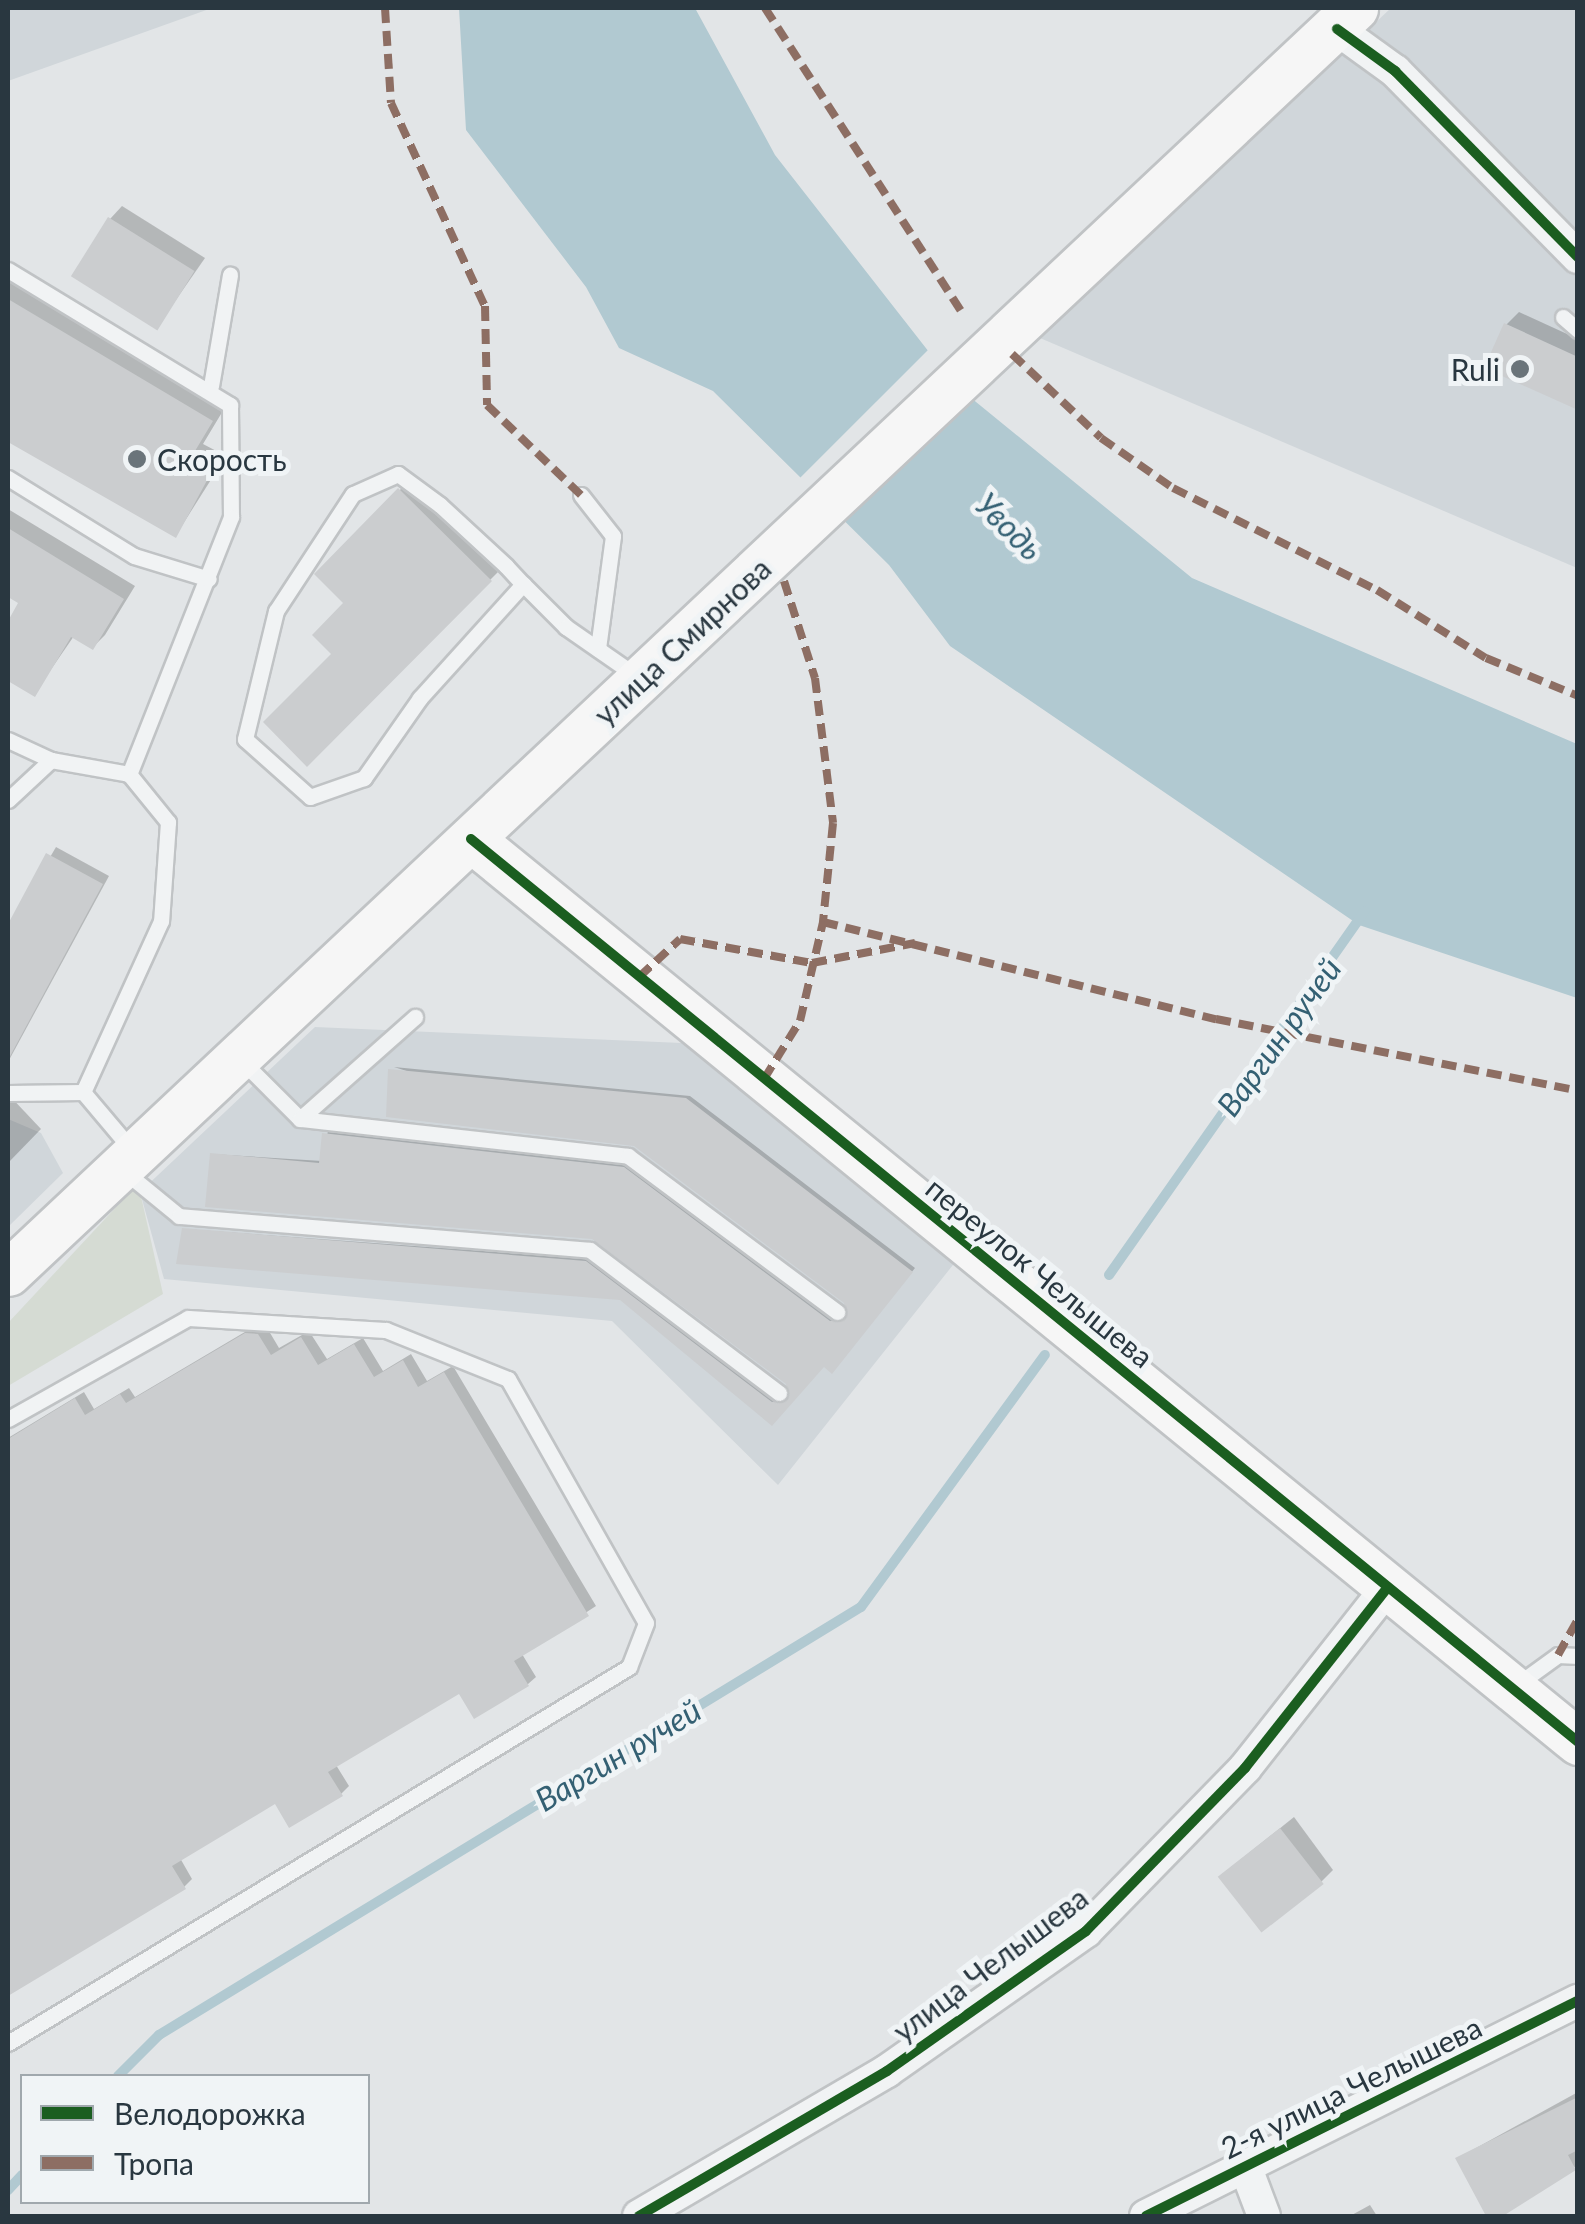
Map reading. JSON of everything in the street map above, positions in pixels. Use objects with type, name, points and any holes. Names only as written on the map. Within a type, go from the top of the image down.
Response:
[{"type":"main road","name":"улица Смирнова","points":[[8,1273],[1346,18]]},
{"type":"main road","name":"переулок Челышева","points":[[471,839],[1578,1742]]},
{"type":"street","points":[[1346,18],[1578,256]]},
{"type":"street","name":"улица Челышева","points":[[638,2216],[887,2071],[1086,1931],[1245,1768],[1387,1588]]},
{"type":"street","name":"2-я улица Челышева","points":[[1146,2216],[1247,2171],[1578,2001]]},
{"type":"street","points":[[1247,2171],[1264,2216]]},
{"type":"lane","points":[[8,270],[212,386],[230,404],[231,516],[128,774]]},
{"type":"lane","points":[[212,386],[230,275]]},
{"type":"lane","points":[[1563,317],[1578,330]]},
{"type":"lane","points":[[523,584],[420,698],[364,778],[310,797],[245,739],[276,611],[353,494],[398,474],[598,649],[642,680]]},
{"type":"lane","points":[[8,478],[134,556],[209,579]]},
{"type":"lane","points":[[582,495],[614,536],[598,649]]},
{"type":"lane","points":[[8,740],[52,760],[128,774],[168,822],[161,921],[83,1092]]},
{"type":"lane","points":[[8,800],[52,760]]},
{"type":"lane","points":[[300,1118],[415,1017]]},
{"type":"lane","points":[[239,1058],[300,1118],[628,1156],[837,1312]]},
{"type":"lane","points":[[8,1093],[83,1092]]},
{"type":"lane","points":[[83,1092],[128,1162],[179,1216],[590,1250],[779,1393]]},
{"type":"lane","points":[[8,1420],[188,1318],[404,1336],[508,1379],[646,1624],[629,1667],[8,2043]]},
{"type":"lane","points":[[1511,1690],[1558,1655],[1578,1656]]},
{"type":"shaded area","points":[[8,8],[212,8],[8,81]]},
{"type":"shaded area","points":[[1391,8],[1577,8],[1577,568],[1040,338]]},
{"type":"shaded area","points":[[315,1027],[728,1045],[972,1241],[778,1485],[612,1321],[164,1279],[140,1192]]},
{"type":"shaded area","points":[[8,1119],[41,1133],[63,1173],[8,1227]]},
{"type":"shaded area","points":[[132,1190],[140,1192],[163,1294],[8,1386],[8,1323]]},
{"type":"water","name":"Уводь","points":[[459,8],[695,8],[775,155],[954,384],[1192,578],[1577,744],[1577,998],[1359,925],[950,646],[889,565],[713,391],[619,348],[586,287],[466,130]]},
{"type":"pier","points":[[929,349],[973,393],[842,524],[798,480]]},
{"type":"building","points":[[108,217],[195,271],[157,330],[71,276]]},
{"type":"building","points":[[8,299],[213,421],[189,461],[211,473],[176,538],[8,442]]},
{"type":"building","points":[[1504,323],[1578,357],[1578,410],[1484,368]]},
{"type":"building","points":[[398,488],[492,581],[307,767],[263,722],[331,654],[312,635],[343,603],[314,574]]},
{"type":"building","points":[[8,528],[124,599],[93,650],[71,637],[35,697],[8,681],[8,621],[18,603],[8,597]]},
{"type":"building","points":[[46,853],[103,884],[8,1060],[8,924]]},
{"type":"building","points":[[388,1069],[686,1098],[913,1272],[832,1374],[824,1367],[772,1426],[620,1300],[176,1264],[182,1228],[586,1261],[772,1402],[788,1399],[786,1384],[592,1239],[205,1207],[210,1153],[319,1163],[322,1133],[624,1167],[830,1321],[846,1318],[844,1303],[634,1146],[386,1117]]},
{"type":"building","points":[[245,1333],[258,1334],[271,1355],[301,1337],[318,1365],[354,1344],[374,1377],[403,1360],[418,1387],[444,1372],[589,1616],[514,1661],[529,1686],[474,1719],[459,1694],[328,1772],[343,1796],[289,1828],[275,1804],[172,1866],[186,1889],[8,1996],[8,1439],[75,1398],[85,1415],[120,1394],[126,1403]]},
{"type":"building","points":[[1280,1828],[1324,1884],[1261,1933],[1218,1877]]},
{"type":"building","points":[[1578,2097],[1578,2150],[1568,2155],[1576,2170],[1503,2216],[1486,2216],[1455,2158]]},
{"type":"waterway","name":"Варгин ручей","points":[[1109,1275],[1364,912]]},
{"type":"waterway","name":"Варгин ручей","points":[[120,2074],[159,2035],[861,1607],[1045,1355]]},
{"type":"waterway","name":"Варгин ручей","points":[[8,2190],[20,2177]]},
{"type":"marked path","points":[[385,8],[391,103],[485,306],[487,405],[581,495]]},
{"type":"marked path","points":[[765,8],[965,317]]},
{"type":"marked path","points":[[1012,354],[1101,438],[1173,488],[1377,590],[1486,658],[1578,696]]},
{"type":"marked path","points":[[784,581],[815,678],[833,823],[823,922],[1216,1019],[1578,1091]]},
{"type":"marked path","points":[[764,1079],[800,1021],[823,922]]},
{"type":"marked path","points":[[639,977],[680,939],[812,963],[915,943]]},
{"type":"marked path","points":[[1558,1655],[1578,1619]]},
{"type":"cycle path","points":[[1337,29],[1395,71],[1578,257]]},
{"type":"cycle path","points":[[471,839],[1578,1742]]},
{"type":"cycle path","points":[[639,2216],[887,2071],[1086,1931],[1245,1768],[1387,1588]]},
{"type":"cycle path","points":[[1146,2216],[1578,2001]]},
{"type":"place","name":"Ruli","points":[[1520,369]]},
{"type":"place","name":"Скорость","points":[[137,459]]}]
